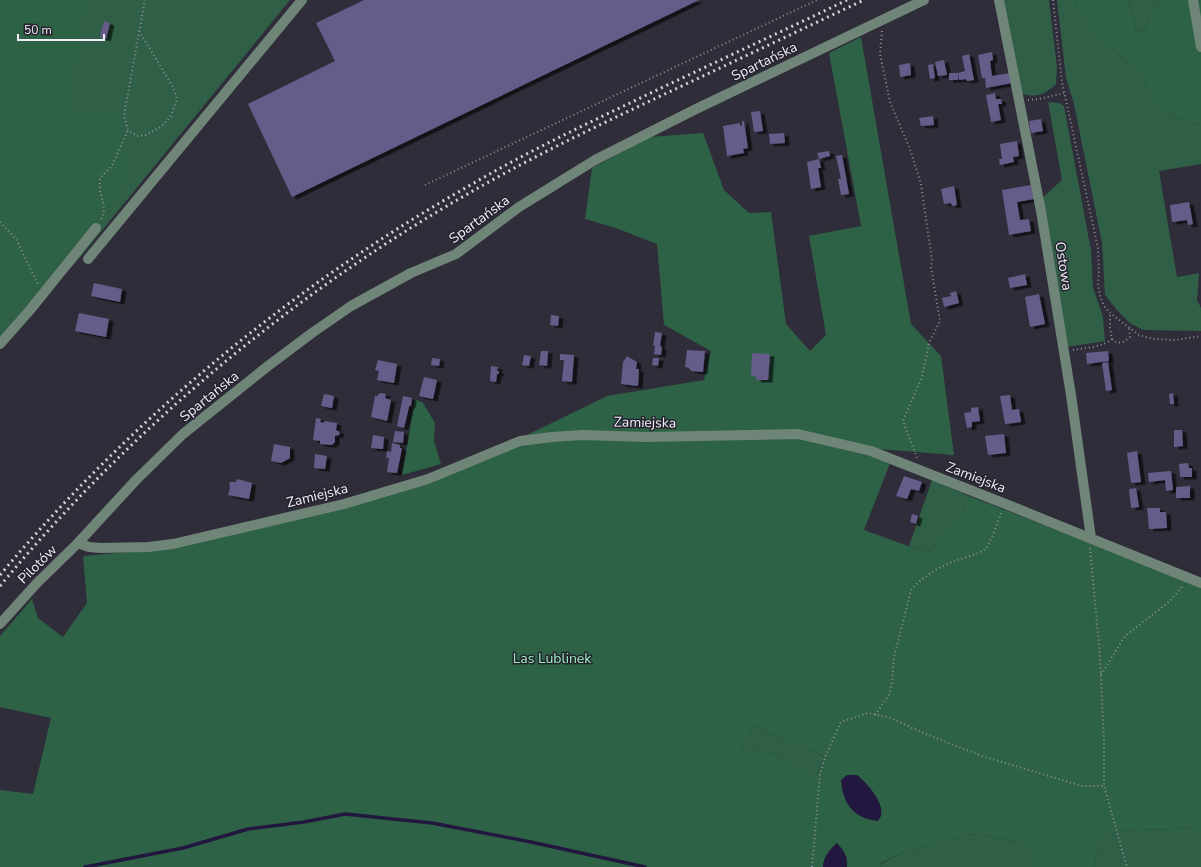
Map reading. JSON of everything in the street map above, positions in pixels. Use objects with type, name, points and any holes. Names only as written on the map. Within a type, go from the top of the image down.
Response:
[{"type":"street","points":[[88,259],[302,0]]},
{"type":"street","name":"Spartańska","points":[[78,543],[136,480],[183,434],[280,357],[351,306],[411,274],[456,254],[519,207],[595,160],[696,109],[924,0]]},
{"type":"street","name":"Ostowa","points":[[999,0],[1041,211],[1071,395],[1090,538]]},
{"type":"street","points":[[1193,0],[1201,47]]},
{"type":"street","points":[[0,344],[30,310],[96,228]]},
{"type":"street","name":"Zamiejska","points":[[78,543],[89,547],[101,548],[135,548],[174,544],[344,504],[428,479],[520,441],[583,435],[645,437],[798,434],[872,451],[1004,503],[1201,584]]},
{"type":"street","name":"Pilotów","points":[[0,624],[37,583],[78,543]]},
{"type":"path","points":[[96,228],[104,214],[100,178],[112,166],[128,130],[124,115],[145,0]]},
{"type":"path","points":[[425,186],[817,0]]},
{"type":"path","points":[[1052,0],[1062,82],[1098,248],[1100,271],[1098,283],[1100,296],[1104,306],[1110,313],[1139,335],[1153,339],[1175,340],[1201,336]]},
{"type":"path","points":[[882,20],[880,54],[890,102],[910,149],[921,184],[932,260],[931,267],[940,321],[930,343],[922,377],[903,421],[918,460],[918,469]]},
{"type":"path","points":[[128,130],[137,136],[146,135],[162,126],[171,116],[177,99],[173,87],[139,31]]},
{"type":"path","points":[[1019,99],[1039,99],[1064,93]]},
{"type":"path","points":[[0,222],[16,239],[43,294]]},
{"type":"path","points":[[1110,313],[1110,328],[1112,339],[1115,342],[1120,343],[1126,341],[1130,337],[1129,328]]},
{"type":"path","points":[[1063,352],[1102,344],[1112,339]]},
{"type":"path","points":[[875,715],[889,695],[892,682],[894,657],[911,590],[916,584],[940,566],[986,549],[992,539],[1004,503]]},
{"type":"path","points":[[1090,538],[1101,676],[1104,786],[1127,867]]},
{"type":"path","points":[[1101,676],[1125,636],[1170,601],[1189,578]]},
{"type":"path","points":[[812,867],[820,775],[825,757],[841,722],[868,713],[891,718],[923,733],[982,756],[1082,786],[1104,786]]},
{"type":"green space","points":[[0,0],[290,0],[82,255],[67,272],[0,338]]},
{"type":"green space","points":[[0,0],[85,0],[67,112],[116,110],[129,180],[0,329]]},
{"type":"green space","points":[[1003,0],[1049,0],[1057,67],[1056,84],[1044,93],[1031,96],[1021,93]]},
{"type":"green space","points":[[1057,0],[1076,0],[1075,4],[1093,31],[1137,71],[1159,106],[1191,125],[1201,123],[1201,164],[1159,171],[1177,277],[1199,273],[1197,300],[1201,308],[1201,331],[1143,330],[1130,323],[1105,295],[1102,243],[1074,104],[1066,78]]},
{"type":"green space","points":[[1076,0],[1128,0],[1136,32],[1147,30],[1148,11],[1165,0],[1201,0],[1201,123],[1191,125],[1159,106],[1137,71],[1093,31],[1075,4]]},
{"type":"green space","points":[[1128,0],[1165,0],[1148,11],[1147,30],[1136,32]]},
{"type":"green space","points":[[861,37],[911,324],[941,356],[954,455],[879,449],[799,431],[523,437],[607,396],[704,380],[711,351],[664,325],[657,244],[616,228],[585,219],[592,168],[650,137],[703,133],[724,190],[749,213],[771,212],[786,324],[810,351],[826,335],[809,236],[861,226],[829,53]]},
{"type":"green space","points":[[1048,102],[1059,103],[1064,106],[1091,250],[1093,287],[1103,317],[1105,341],[1067,347],[1042,198],[1062,180]]},
{"type":"green space","points":[[415,399],[423,403],[435,423],[434,441],[441,464],[402,475]]},
{"type":"green space","name":"Las Lublinek","points":[[582,438],[797,438],[871,456],[890,463],[864,530],[927,553],[959,519],[969,496],[1201,588],[1201,828],[1111,831],[1099,844],[1094,867],[1036,867],[1036,846],[979,834],[963,835],[933,845],[901,853],[881,863],[880,867],[847,867],[847,861],[823,863],[823,867],[0,867],[0,790],[33,794],[51,718],[0,707],[0,636],[32,599],[38,618],[63,637],[87,603],[83,556],[176,548],[429,483],[521,445]],"holes":[[[753,725],[824,756],[818,775],[774,754],[741,747]]]},
{"type":"green space","points":[[932,480],[969,496],[959,519],[927,553],[909,546]]},
{"type":"green space","points":[[753,725],[824,756],[818,775],[774,754],[741,747]]},
{"type":"green space","points":[[1201,828],[1201,867],[1094,867],[1099,844],[1111,831]]},
{"type":"green space","points":[[979,834],[1036,846],[1036,867],[880,867],[881,864],[901,853],[933,845],[963,835]]},
{"type":"shaded area","points":[[847,775],[857,775],[874,793],[878,799],[881,810],[881,816],[878,821],[862,817],[847,803],[842,789],[841,780]]},
{"type":"shaded area","points":[[837,843],[845,854],[847,867],[823,867],[827,854]]},
{"type":"building","points":[[364,0],[699,0],[292,197],[248,104],[335,61],[316,23]]},
{"type":"building","points":[[104,21],[110,23],[106,39],[100,37]]},
{"type":"building","points":[[992,52],[993,60],[990,61],[992,76],[1010,73],[1012,83],[986,88],[985,78],[982,78],[978,55]]},
{"type":"building","points":[[969,54],[974,80],[959,80],[958,73],[965,71],[962,56]]},
{"type":"building","points":[[944,60],[947,75],[938,76],[935,62]]},
{"type":"building","points":[[910,63],[911,75],[900,77],[899,65]]},
{"type":"building","points":[[933,64],[935,78],[930,79],[928,65]]},
{"type":"building","points":[[949,73],[958,73],[958,80],[949,80]]},
{"type":"building","points":[[995,93],[996,99],[1001,99],[1002,104],[998,104],[1001,120],[991,122],[986,95]]},
{"type":"building","points":[[760,111],[763,131],[754,132],[751,112]]},
{"type":"building","points":[[933,116],[934,125],[921,126],[919,118]]},
{"type":"building","points":[[1041,119],[1043,131],[1031,133],[1029,121]]},
{"type":"building","points":[[742,121],[744,121],[748,148],[743,149],[744,153],[727,156],[723,126],[740,123],[740,126],[742,125]]},
{"type":"building","points":[[784,133],[785,143],[770,144],[769,134]]},
{"type":"building","points":[[1017,141],[1019,156],[1013,157],[1014,162],[1000,165],[999,159],[1002,159],[1000,144]]},
{"type":"building","points":[[829,151],[830,156],[819,159],[817,153]]},
{"type":"building","points":[[842,155],[849,194],[841,195],[838,179],[841,179],[836,156]]},
{"type":"building","points":[[819,159],[821,168],[818,168],[821,187],[811,189],[807,162]]},
{"type":"building","points":[[1031,185],[1034,199],[1017,202],[1020,220],[1029,219],[1031,231],[1009,235],[1002,190]]},
{"type":"building","points":[[954,186],[957,205],[952,206],[951,203],[944,204],[941,189]]},
{"type":"building","points":[[1189,202],[1193,224],[1188,225],[1187,220],[1172,222],[1170,205]]},
{"type":"building","points":[[1025,274],[1027,285],[1010,288],[1008,278]]},
{"type":"building","points":[[94,283],[122,289],[120,302],[91,296]]},
{"type":"building","points":[[956,291],[959,303],[944,307],[942,298],[951,296],[950,293]]},
{"type":"building","points":[[1039,294],[1045,324],[1030,327],[1025,297]]},
{"type":"building","points":[[79,313],[109,319],[106,337],[75,331]]},
{"type":"building","points":[[551,315],[559,316],[558,326],[550,325]]},
{"type":"building","points":[[655,332],[662,333],[660,346],[662,347],[661,355],[654,354],[655,346],[653,345]]},
{"type":"building","points":[[687,350],[705,351],[703,372],[691,371],[689,368],[685,367]]},
{"type":"building","points":[[541,351],[548,351],[547,366],[539,365]]},
{"type":"building","points":[[1108,351],[1109,361],[1087,364],[1086,353]]},
{"type":"building","points":[[752,353],[770,354],[768,380],[757,380],[755,376],[751,376]]},
{"type":"building","points":[[560,354],[574,355],[572,382],[562,381],[564,360],[560,360]]},
{"type":"building","points":[[524,355],[531,356],[529,366],[522,365]]},
{"type":"building","points":[[627,356],[637,362],[636,369],[639,369],[638,386],[621,384],[623,362]]},
{"type":"building","points":[[432,358],[440,359],[439,366],[431,365]]},
{"type":"building","points":[[653,358],[659,358],[658,366],[652,365]]},
{"type":"building","points":[[378,360],[397,364],[394,383],[377,380],[379,371],[375,370]]},
{"type":"building","points":[[1108,362],[1112,390],[1106,391],[1102,363]]},
{"type":"building","points":[[491,366],[498,367],[497,371],[499,371],[499,374],[497,374],[496,382],[490,381]]},
{"type":"building","points":[[424,377],[437,380],[433,399],[419,396]]},
{"type":"building","points":[[1173,393],[1174,404],[1170,404],[1169,394]]},
{"type":"building","points":[[324,394],[334,396],[332,408],[321,406]]},
{"type":"building","points":[[378,394],[386,394],[385,398],[391,400],[387,421],[371,417],[375,396],[378,396]]},
{"type":"building","points":[[1010,395],[1012,410],[1019,409],[1021,422],[1005,424],[1000,396]]},
{"type":"building","points":[[403,396],[412,398],[404,428],[397,426]]},
{"type":"building","points":[[978,407],[980,421],[972,422],[972,427],[967,428],[964,413],[971,412],[971,408]]},
{"type":"building","points":[[316,418],[321,419],[320,422],[324,423],[324,421],[337,423],[336,430],[340,432],[339,435],[335,436],[335,442],[332,445],[320,444],[320,441],[313,440]]},
{"type":"building","points":[[1174,430],[1182,430],[1183,446],[1174,447]]},
{"type":"building","points":[[395,431],[404,432],[403,443],[393,442]]},
{"type":"building","points":[[1004,434],[1006,453],[988,455],[985,436]]},
{"type":"building","points":[[373,435],[384,437],[383,449],[371,448]]},
{"type":"building","points":[[392,443],[400,445],[400,448],[402,448],[397,473],[387,472],[389,458],[386,458],[387,451],[391,452]]},
{"type":"building","points":[[274,444],[290,447],[290,458],[281,463],[271,461]]},
{"type":"building","points":[[1137,451],[1141,482],[1131,483],[1127,453]]},
{"type":"building","points":[[315,454],[327,456],[325,469],[314,468]]},
{"type":"building","points":[[1188,463],[1189,468],[1192,468],[1192,477],[1180,477],[1179,464]]},
{"type":"building","points":[[1171,471],[1173,490],[1166,491],[1165,480],[1149,482],[1148,473]]},
{"type":"building","points":[[904,476],[922,482],[919,491],[911,489],[907,499],[896,496]]},
{"type":"building","points":[[237,479],[252,483],[249,499],[228,495],[230,488],[229,483],[236,482]]},
{"type":"building","points":[[1190,486],[1190,498],[1176,498],[1176,487]]},
{"type":"building","points":[[1136,488],[1139,507],[1131,508],[1129,489]]},
{"type":"building","points":[[1147,508],[1160,508],[1160,512],[1166,512],[1167,528],[1149,529]]},
{"type":"building","points":[[912,514],[918,516],[916,524],[910,522]]},
{"type":"waterway","points":[[85,867],[183,848],[248,829],[304,822],[345,814],[432,823],[531,842],[645,867]]},
{"type":"railway","points":[[0,575],[51,517],[105,461],[161,408],[280,310],[343,265],[408,222],[520,158],[612,111],[847,0]]},
{"type":"railway","points":[[0,586],[51,527],[105,471],[162,417],[221,365],[282,317],[346,271],[411,228],[478,188],[525,163],[619,116],[864,0]]}]
